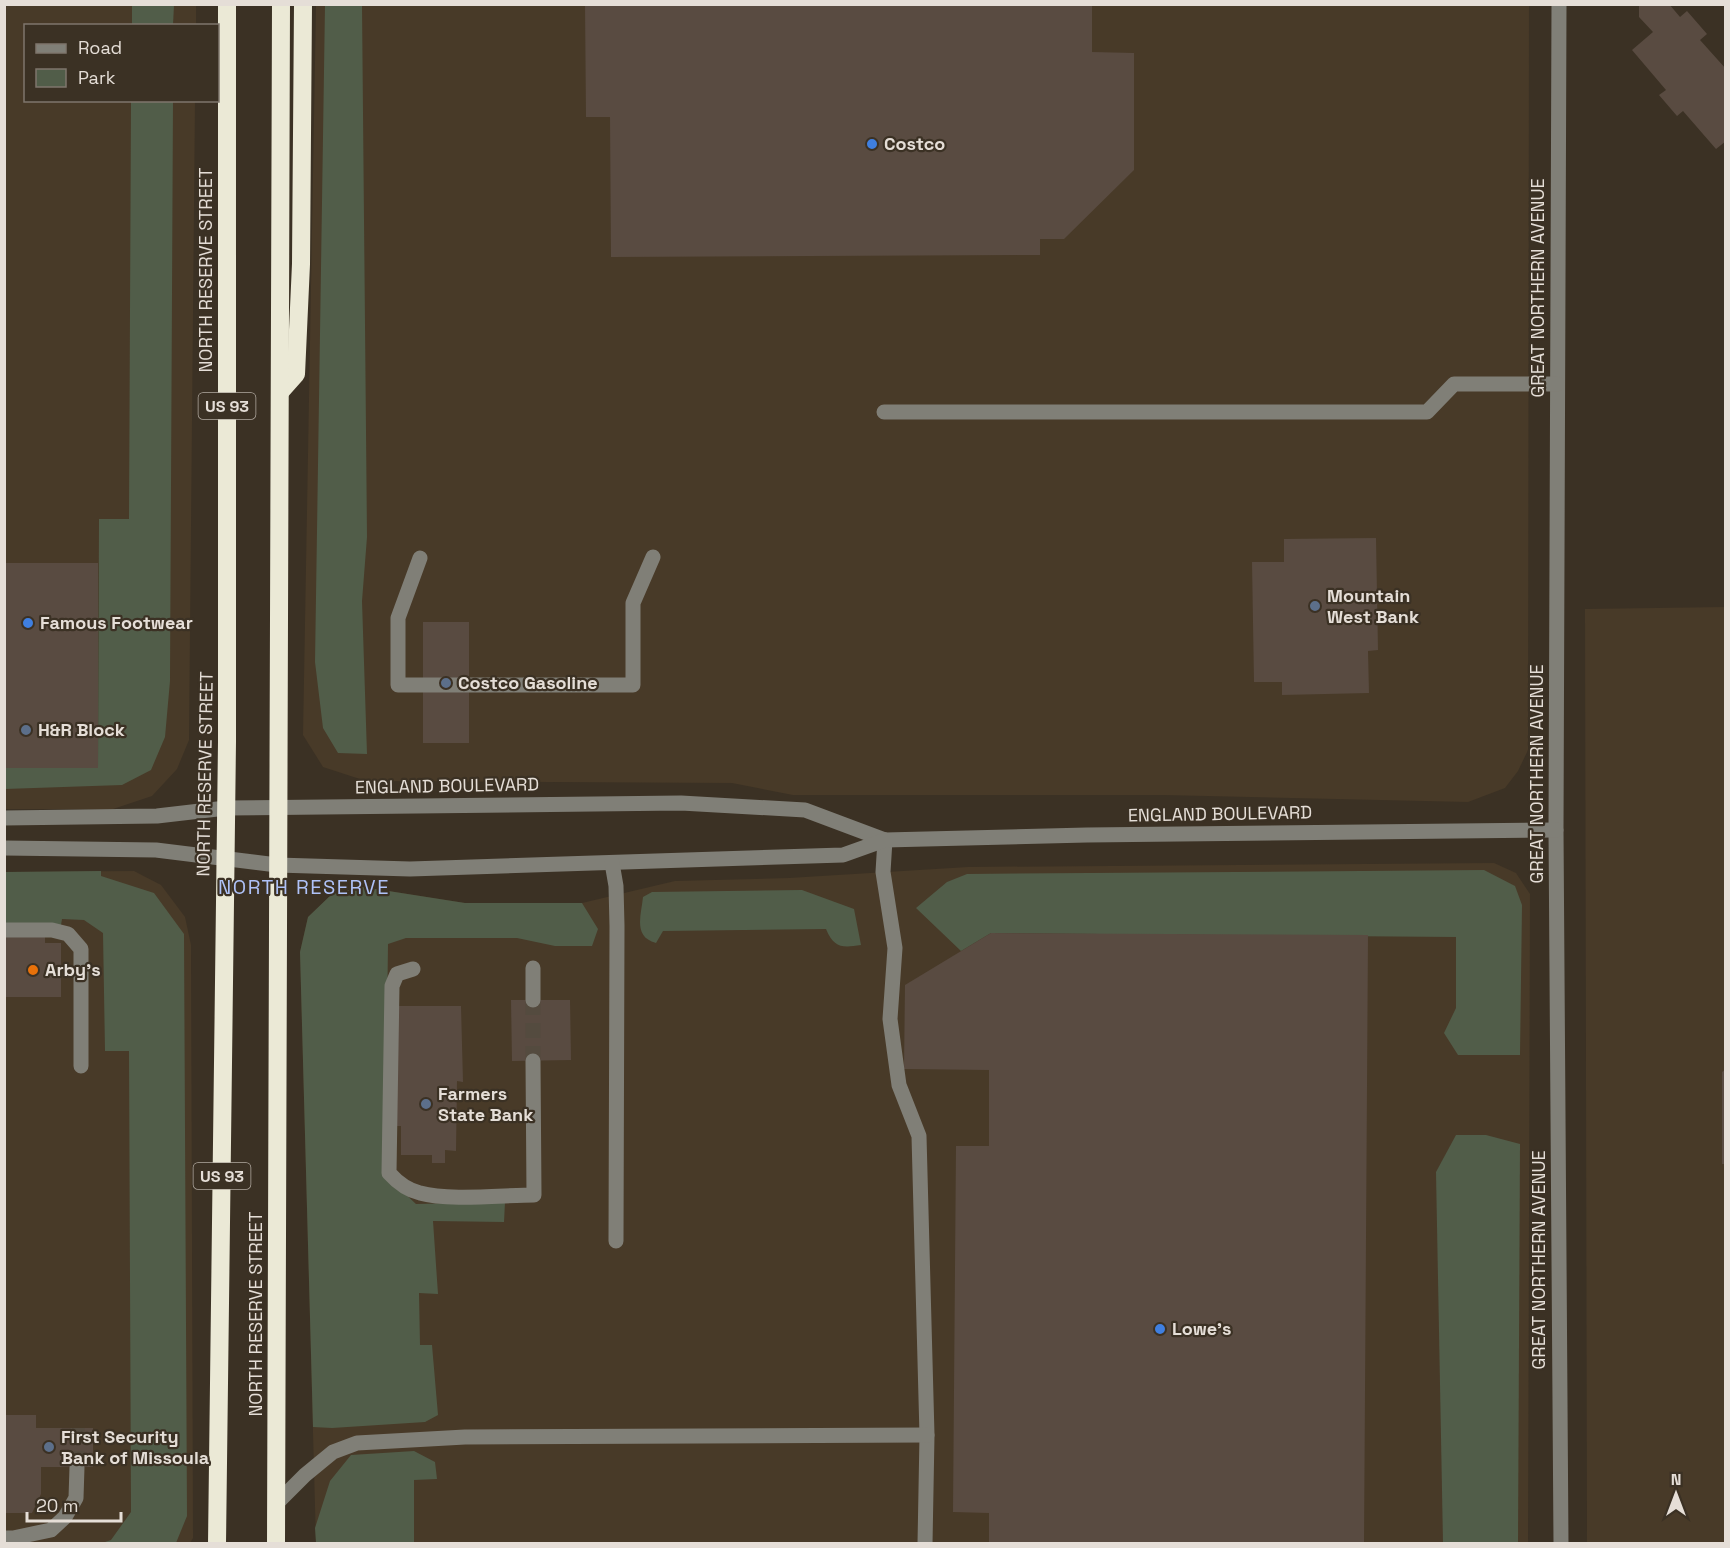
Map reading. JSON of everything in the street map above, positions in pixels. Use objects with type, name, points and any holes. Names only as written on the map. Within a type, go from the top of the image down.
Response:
[{"type":"highway","name":"NORTH RESERVE STREET","points":[[217,1544],[226,808],[227,4]]},
{"type":"highway","name":"NORTH RESERVE STREET","points":[[276,1544],[281,4]]},
{"type":"highway","points":[[280,392],[296,374],[301,264],[303,4]]},
{"type":"street","name":"GREAT NORTHERN AVENUE","points":[[1559,4],[1556,830],[1561,1544]]},
{"type":"street","points":[[884,412],[1426,412],[1454,384],[1557,384]]},
{"type":"street","points":[[420,558],[398,618],[398,684],[633,685],[633,603],[653,557]]},
{"type":"street","name":"ENGLAND BOULEVARD","points":[[4,818],[157,816],[226,808],[681,802],[805,810],[885,840]]},
{"type":"street","name":"ENGLAND BOULEVARD","points":[[4,848],[156,850],[277,865],[410,869],[843,855],[885,840],[1087,835],[1556,830]]},
{"type":"street","points":[[885,840],[883,872],[895,948],[890,1019],[899,1085],[919,1136],[927,1435],[925,1544]]},
{"type":"street","points":[[612,863],[616,886],[617,926],[616,1241]]},
{"type":"street","points":[[4,930],[52,930],[68,934],[81,950],[81,1066]]},
{"type":"street","points":[[533,968],[533,1000]]},
{"type":"street","points":[[413,969],[397,974],[392,986],[389,1173],[400,1185],[421,1194],[534,1195],[533,1060]]},
{"type":"street","points":[[276,1503],[305,1474],[333,1452],[357,1443],[465,1437],[927,1435]]},
{"type":"street","points":[[4,1538],[51,1530],[65,1517],[76,1498],[77,1467]]},
{"type":"shaded area","points":[[5,5],[196,5],[196,24],[24,24],[24,102],[195,102],[189,740],[177,769],[152,796],[113,809],[5,809]]},
{"type":"shaded area","points":[[316,5],[1529,5],[1528,750],[1518,771],[1505,788],[1468,802],[1163,795],[793,795],[732,783],[366,781],[323,767],[303,735]]},
{"type":"shaded area","points":[[1725,607],[1725,1543],[1587,1543],[1585,609]]},
{"type":"shaded area","points":[[1494,863],[1516,873],[1530,894],[1528,1543],[316,1543],[300,952],[308,917],[332,894],[363,887],[465,903],[582,903],[675,881],[789,878],[968,867]]},
{"type":"shaded area","points":[[134,871],[161,885],[185,917],[191,945],[193,1538],[190,1543],[5,1543],[4,872]]},
{"type":"green space","points":[[132,5],[174,5],[173,24],[132,24]]},
{"type":"green space","points":[[325,5],[362,5],[367,537],[362,601],[367,754],[338,753],[323,728],[315,662]]},
{"type":"green space","points":[[131,102],[173,102],[170,681],[165,737],[151,770],[122,785],[5,789],[4,768],[98,768],[99,519],[129,519]]},
{"type":"green space","points":[[1484,870],[1515,886],[1522,905],[1520,1055],[1458,1055],[1444,1033],[1456,1008],[1456,937],[991,933],[961,951],[916,908],[947,882],[967,874]]},
{"type":"green space","points":[[101,871],[101,876],[154,893],[184,934],[187,1516],[176,1543],[102,1543],[111,1540],[131,1512],[129,1051],[105,1051],[103,933],[84,920],[62,919],[61,925],[5,926],[4,872]]},
{"type":"green space","points":[[363,887],[465,903],[582,903],[598,929],[592,946],[555,946],[517,938],[406,938],[388,944],[385,1175],[416,1204],[505,1202],[504,1222],[433,1221],[438,1294],[419,1293],[420,1345],[432,1345],[438,1415],[425,1422],[332,1428],[313,1427],[300,952],[308,917],[332,894]]},
{"type":"green space","points":[[802,890],[854,909],[861,945],[839,945],[832,940],[826,929],[663,931],[656,943],[644,936],[641,931],[643,897],[652,892]]},
{"type":"green space","points":[[1456,1135],[1486,1135],[1520,1144],[1518,1543],[1443,1543],[1436,1172]]},
{"type":"green space","points":[[414,1451],[435,1462],[437,1479],[414,1480],[414,1543],[316,1543],[315,1528],[330,1481],[351,1455]]},
{"type":"building","name":"Costco","points":[[585,4],[1092,4],[1092,52],[1134,53],[1134,170],[1064,239],[1040,239],[1040,255],[611,257],[610,117],[586,117]]},
{"type":"building","points":[[1639,4],[1669,4],[1680,17],[1687,11],[1707,34],[1700,40],[1726,69],[1726,141],[1716,149],[1683,111],[1677,116],[1659,95],[1666,90],[1632,50],[1653,32],[1639,17]]},
{"type":"building","name":"Mountain West Bank","points":[[1376,538],[1378,650],[1368,651],[1369,693],[1282,695],[1282,682],[1254,682],[1252,562],[1284,562],[1284,539]]},
{"type":"building","points":[[4,563],[98,563],[98,768],[4,768]]},
{"type":"building","name":"Costco Gasoline","points":[[423,622],[469,622],[469,743],[423,743]]},
{"type":"building","name":"Arby's","points":[[4,933],[45,933],[45,943],[61,943],[61,997],[4,997]]},
{"type":"building","name":"Lowe's","points":[[991,933],[1368,935],[1364,1544],[989,1544],[989,1513],[953,1512],[956,1146],[989,1146],[989,1070],[904,1069],[905,985]]},
{"type":"building","points":[[511,1000],[570,1000],[571,1060],[512,1061]]},
{"type":"building","name":"Farmers State Bank","points":[[397,1006],[461,1006],[463,1082],[457,1081],[456,1151],[445,1150],[445,1163],[432,1163],[432,1155],[401,1155],[401,1126],[395,1126]]},
{"type":"building","points":[[1726,1069],[1726,1164],[1722,1164],[1722,1072]]},
{"type":"building","name":"First Security Bank of Missoula","points":[[4,1415],[36,1415],[36,1428],[93,1428],[93,1467],[41,1467],[41,1494],[32,1513],[4,1513]]},
{"type":"tunnel","points":[[533,1000],[533,1061]]},
{"type":"tunnel","points":[[77,1428],[77,1467]]},
{"type":"place","name":"Costco","points":[[872,144]]},
{"type":"place","name":"Mountain West Bank","points":[[1315,606]]},
{"type":"place","name":"Famous Footwear","points":[[28,623]]},
{"type":"place","name":"Costco Gasoline","points":[[446,683]]},
{"type":"place","name":"H&R Block","points":[[26,730]]},
{"type":"place","name":"Arby's","points":[[33,970]]},
{"type":"place","name":"Farmers State Bank","points":[[426,1104]]},
{"type":"place","name":"Lowe's","points":[[1160,1329]]},
{"type":"place","name":"First Security Bank of Missoula","points":[[49,1447]]},
{"type":"district","name":"NORTH RESERVE","points":[[304,887]]}]
